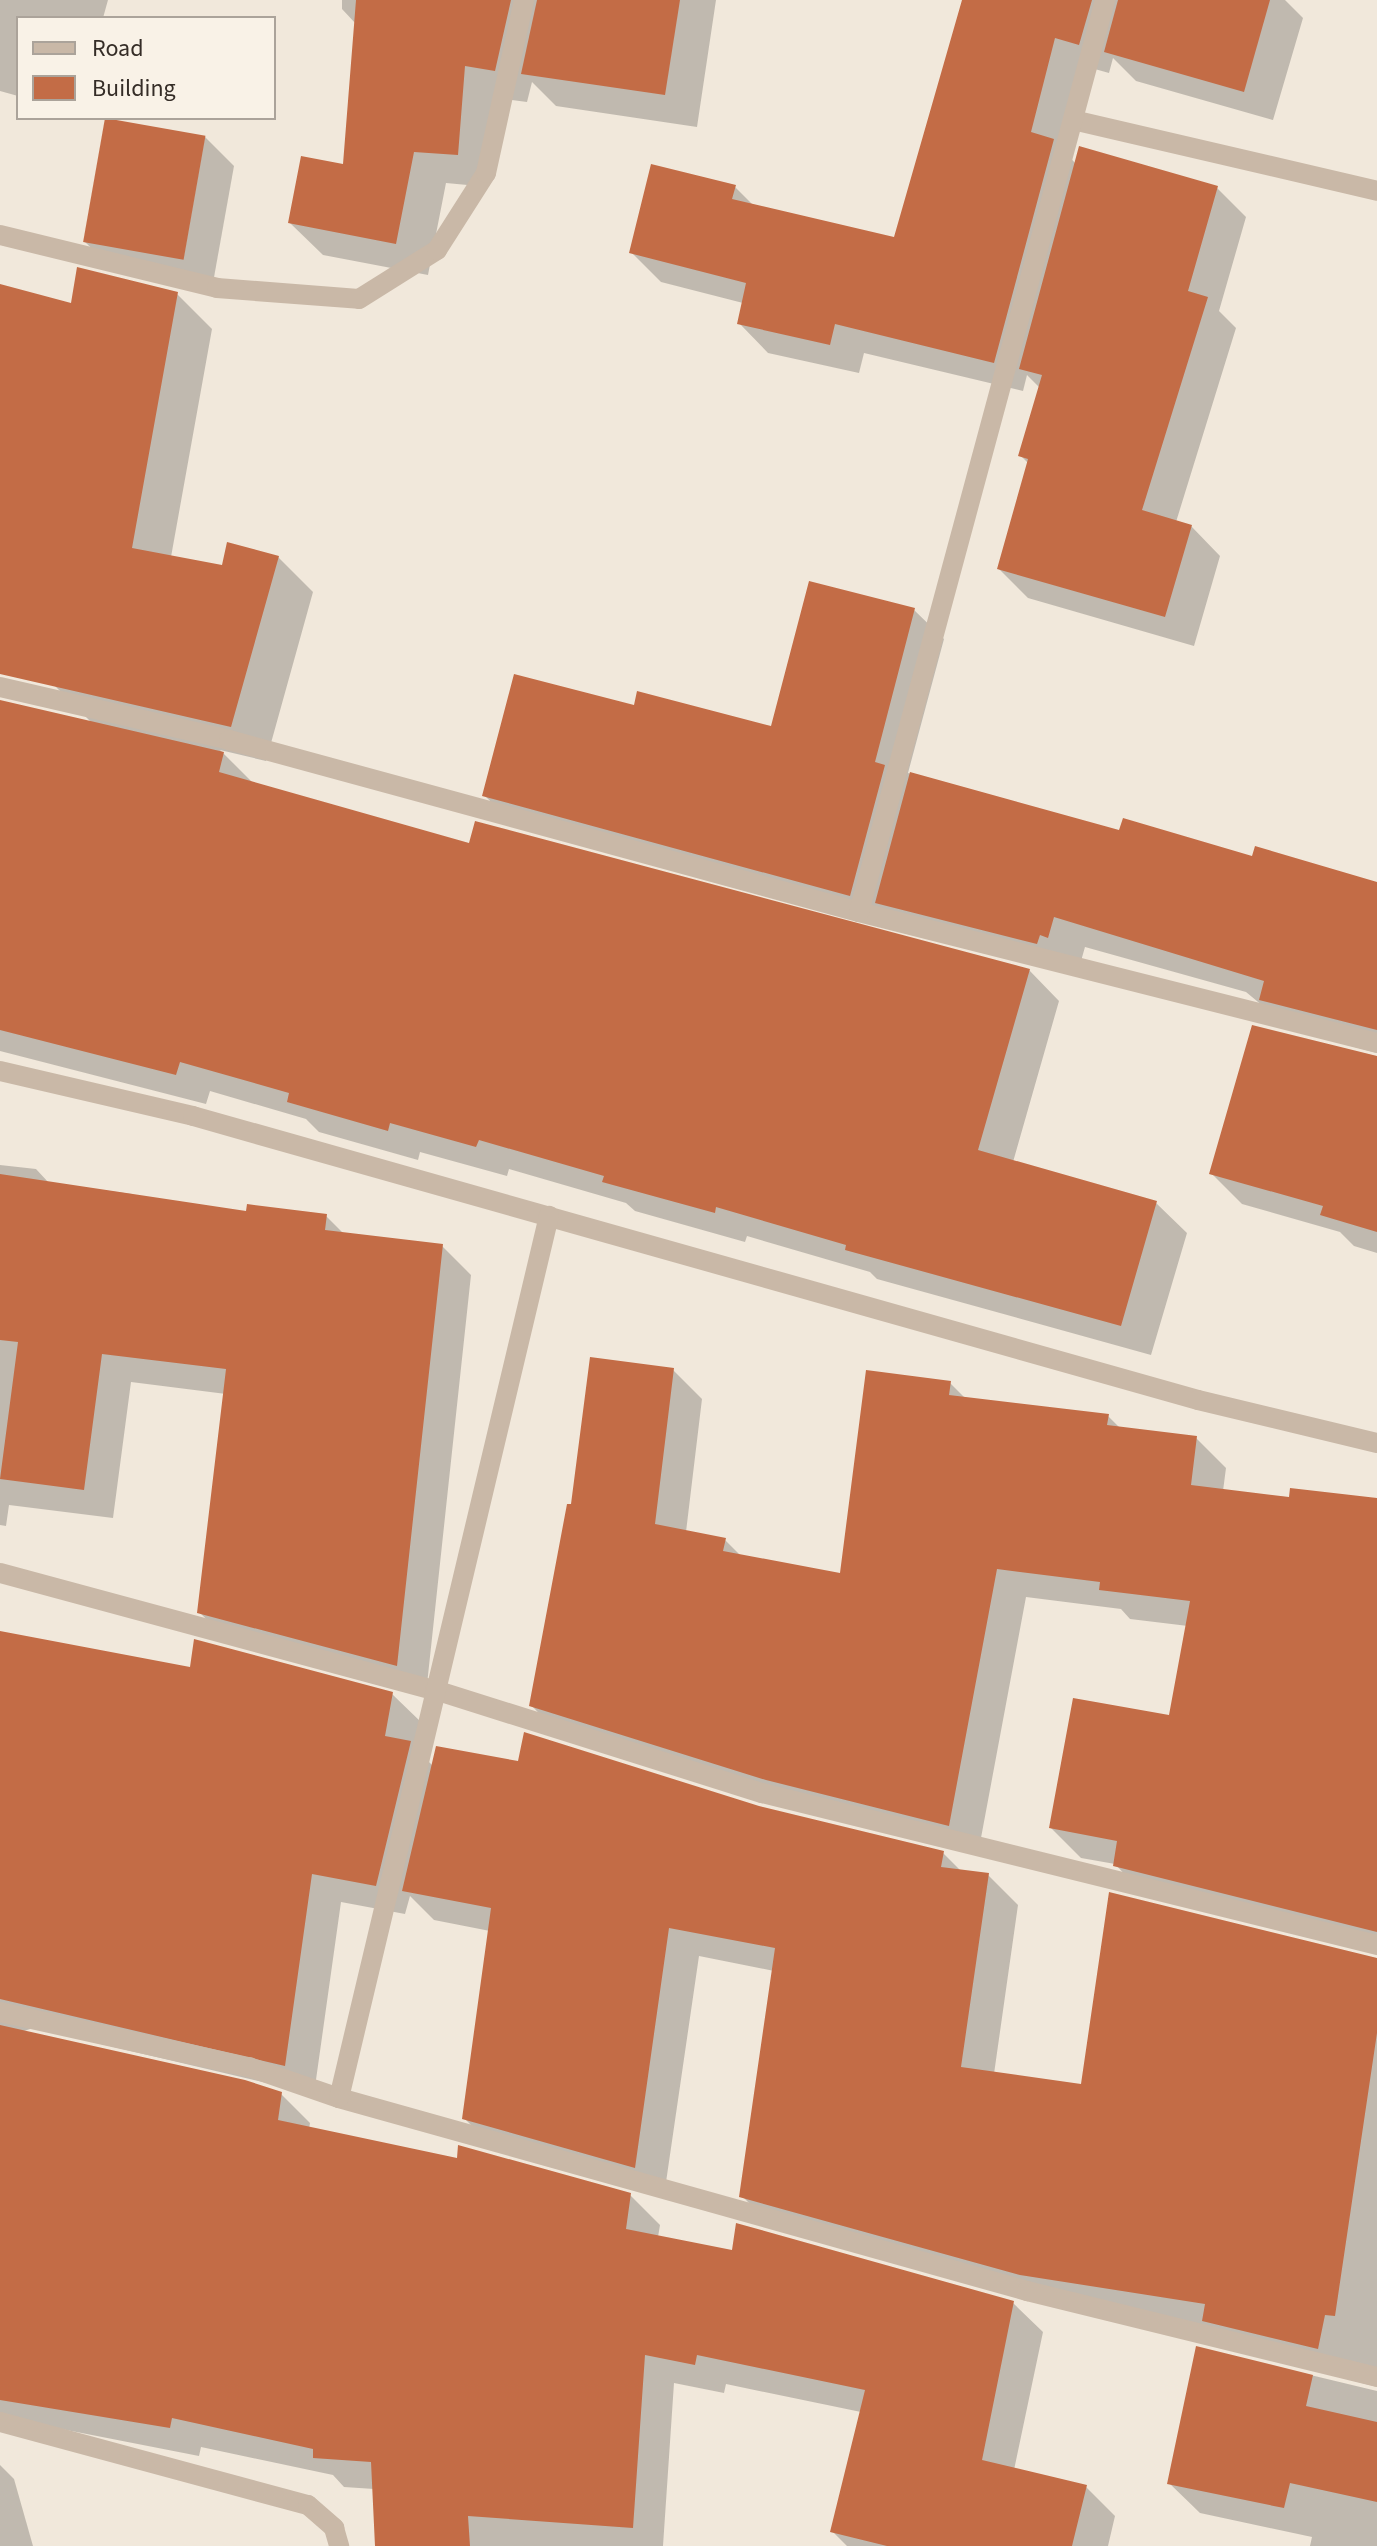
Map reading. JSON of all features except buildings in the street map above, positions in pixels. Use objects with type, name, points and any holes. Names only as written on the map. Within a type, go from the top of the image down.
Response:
[{"type":"street","points":[[0,235],[217,288],[359,299],[437,250],[486,173],[524,0]]},
{"type":"street","points":[[859,912],[1105,0]]},
{"type":"street","points":[[1073,120],[1377,191]]},
{"type":"street","points":[[0,687],[229,740],[859,912],[1377,1043]]},
{"type":"street","points":[[0,1071],[193,1116],[1198,1400],[1377,1443]]},
{"type":"street","points":[[339,2098],[549,1216]]},
{"type":"street","points":[[0,1573],[435,1690],[762,1793],[1377,1945]]},
{"type":"street","points":[[0,2012],[249,2067],[339,2098],[1027,2291],[1377,2377]]},
{"type":"street","points":[[0,2422],[308,2505],[334,2528],[339,2546]]}]
